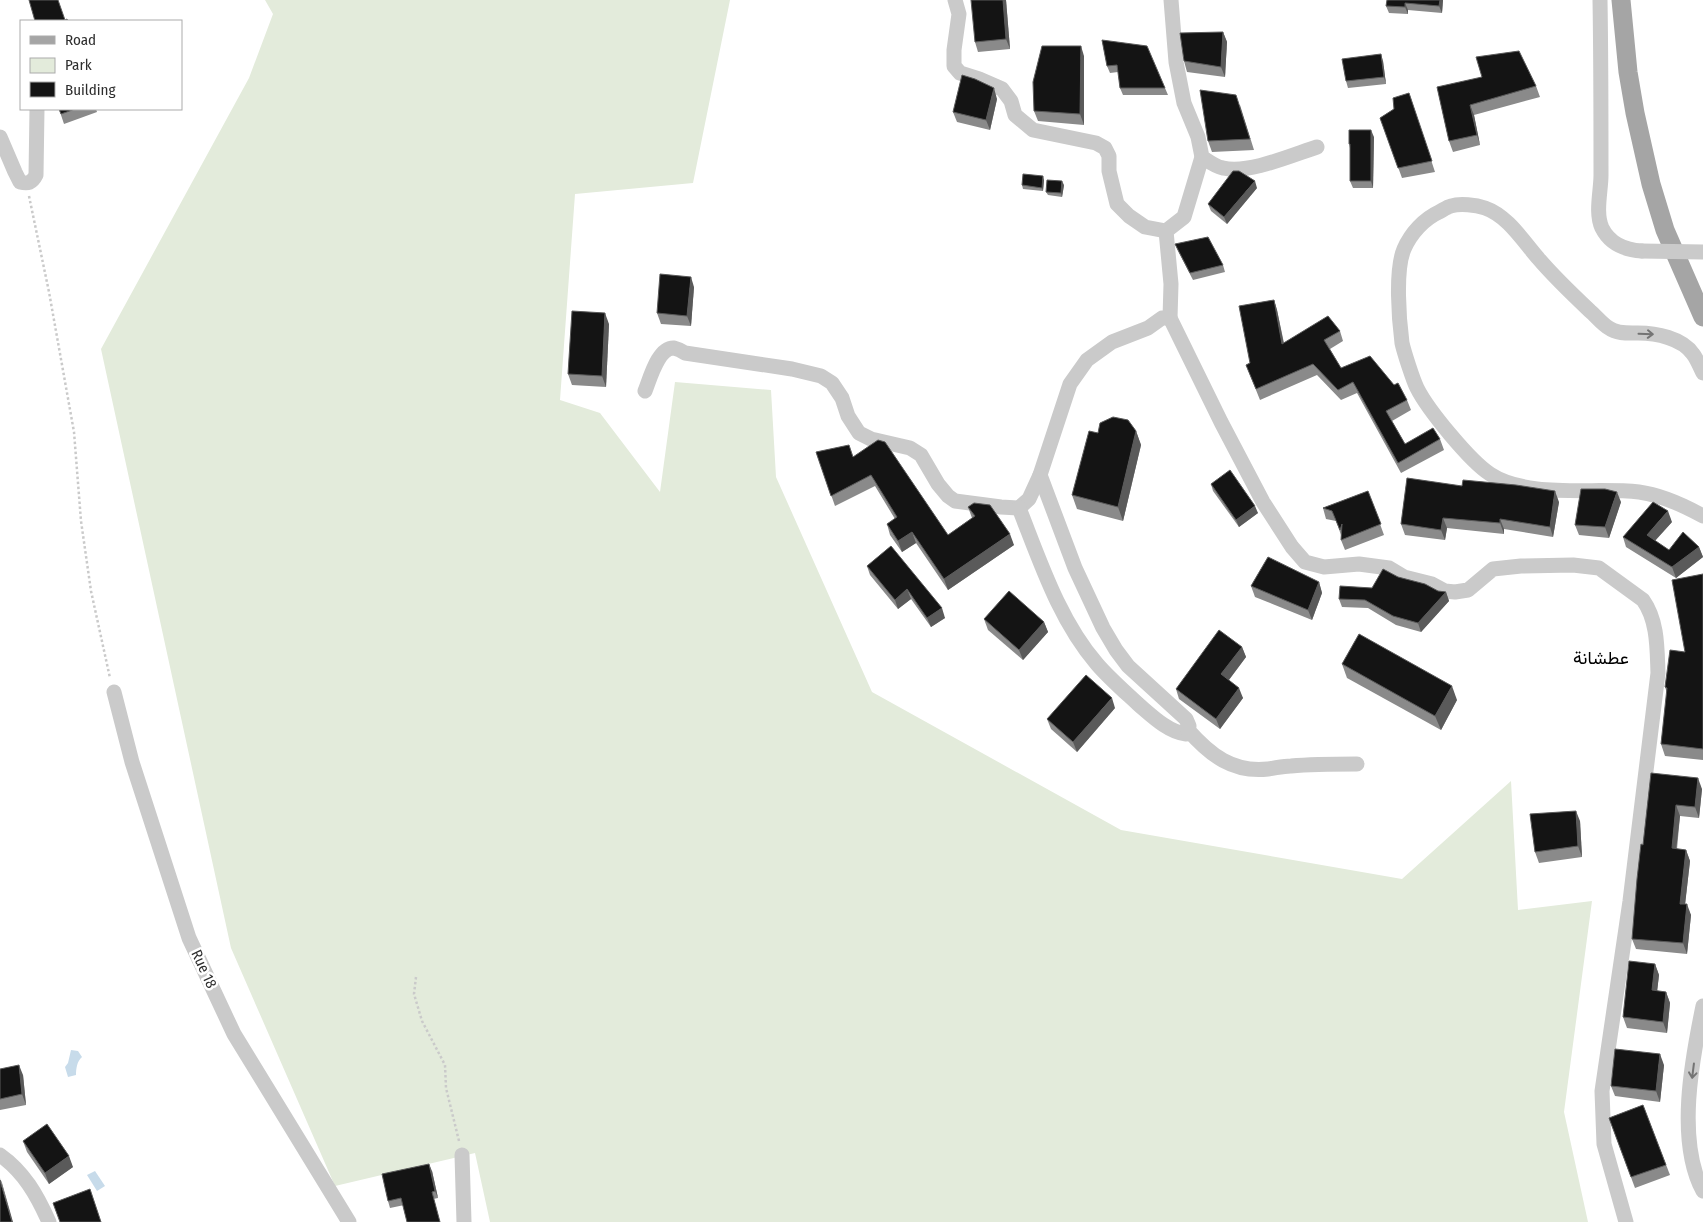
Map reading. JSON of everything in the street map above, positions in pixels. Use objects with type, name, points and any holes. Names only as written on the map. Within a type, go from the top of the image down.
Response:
[{"type":"main road","points":[[1622,0],[1631,88],[1651,184],[1665,230],[1703,317]]},
{"type":"street","points":[[955,0],[959,14],[954,50],[954,66],[960,73],[1002,89],[1011,101],[1015,115],[1033,130],[1096,143],[1104,148],[1109,156],[1109,171],[1117,204],[1129,216],[1145,227],[1166,231],[1184,217],[1202,157],[1198,137],[1184,103],[1176,62],[1171,0]]},
{"type":"street","points":[[1600,0],[1601,177],[1599,214],[1601,227],[1613,242],[1631,250],[1703,252]]},
{"type":"street","points":[[0,137],[20,182],[27,183],[33,181],[36,175],[37,110]]},
{"type":"street","points":[[1202,157],[1222,168],[1239,168],[1261,165],[1317,147]]},
{"type":"street","points":[[1703,373],[1692,352],[1676,340],[1654,334],[1614,331],[1557,279],[1501,217],[1486,209],[1469,206],[1451,206],[1424,222],[1410,237],[1404,249],[1400,262],[1399,277],[1402,346],[1416,387],[1428,406],[1478,464],[1499,480],[1514,485],[1572,491],[1607,490],[1641,492],[1670,499],[1703,516]]},
{"type":"street","points":[[1166,231],[1171,284],[1170,318],[1263,502],[1292,547],[1305,562],[1324,567],[1359,564],[1389,568],[1404,577],[1432,584],[1445,591],[1455,592],[1468,590],[1493,569],[1521,566],[1574,565],[1599,568],[1643,600],[1648,607],[1654,624],[1658,673],[1630,901],[1602,1091],[1604,1144],[1626,1222]]},
{"type":"street","points":[[645,391],[658,360],[666,350],[675,348],[686,353],[792,369],[821,376],[832,383],[842,398],[848,416],[859,433],[871,440],[910,448],[921,455],[938,484],[954,501],[1019,508],[1029,499],[1040,475],[1070,384],[1087,360],[1112,342],[1148,328],[1162,318],[1170,318]]},
{"type":"street","points":[[1019,508],[1053,592],[1068,623],[1092,658],[1122,689],[1163,724],[1186,734],[1189,726],[1186,719],[1128,666],[1103,628],[1075,568],[1040,475]]},
{"type":"street","name":"Rue 18","points":[[114,692],[132,762],[189,938],[234,1034],[349,1222]]},
{"type":"street","points":[[1188,730],[1204,748],[1224,761],[1242,768],[1266,770],[1289,766],[1357,764]]},
{"type":"street","points":[[1703,1006],[1694,1060],[1688,1124],[1691,1162],[1703,1191]]},
{"type":"street","points":[[0,1155],[14,1164],[30,1184],[48,1222]]},
{"type":"street","points":[[462,1155],[464,1222]]},
{"type":"path","points":[[27,183],[50,292],[74,432],[81,521],[91,591],[114,692]]},
{"type":"path","points":[[416,977],[414,994],[422,1021],[445,1065],[446,1088],[462,1155]]},
{"type":"green space","points":[[265,0],[730,0],[693,183],[575,194],[560,400],[600,413],[660,492],[675,382],[771,390],[776,477],[872,692],[1121,830],[1402,879],[1511,781],[1518,910],[1592,901],[1564,1112],[1588,1222],[490,1222],[475,1153],[335,1186],[231,948],[101,349],[249,78],[273,14]]},
{"type":"water","points":[[71,1050],[78,1051],[82,1057],[78,1063],[76,1075],[68,1077],[65,1067]]},
{"type":"water","points":[[95,1171],[105,1186],[97,1191],[87,1175]]},
{"type":"building","points":[[29,0],[58,0],[65,20],[35,20]]},
{"type":"building","points":[[971,0],[1003,0],[1006,39],[975,42]]},
{"type":"building","points":[[1387,0],[1440,0],[1439,6],[1405,3],[1405,7],[1386,6]]},
{"type":"building","points":[[1223,32],[1221,67],[1184,61],[1180,33]]},
{"type":"building","points":[[1102,40],[1147,46],[1165,88],[1120,88],[1117,65],[1107,66]]},
{"type":"building","points":[[1042,46],[1081,46],[1080,114],[1034,111],[1033,82]]},
{"type":"building","points":[[1519,51],[1536,86],[1470,105],[1477,135],[1449,141],[1437,87],[1482,77],[1476,57]]},
{"type":"building","points":[[1381,54],[1384,77],[1346,81],[1342,59]]},
{"type":"building","points":[[962,75],[994,88],[986,120],[953,112]]},
{"type":"building","points":[[1200,90],[1236,95],[1250,139],[1208,141]]},
{"type":"building","points":[[1409,93],[1432,161],[1398,168],[1380,118],[1394,109],[1393,98]]},
{"type":"building","points":[[59,110],[72,110],[61,114]]},
{"type":"building","points":[[1349,130],[1371,130],[1371,181],[1350,181]]},
{"type":"building","points":[[1233,171],[1239,171],[1255,181],[1224,217],[1208,204]]},
{"type":"building","points":[[1023,174],[1043,176],[1042,188],[1022,185]]},
{"type":"building","points":[[1047,180],[1062,181],[1061,193],[1046,192]]},
{"type":"building","points":[[1208,237],[1223,265],[1190,273],[1175,244]]},
{"type":"building","points":[[660,274],[691,277],[687,316],[657,313]]},
{"type":"building","points":[[1274,300],[1282,344],[1328,316],[1340,331],[1324,340],[1341,368],[1370,356],[1394,385],[1398,383],[1407,400],[1386,411],[1405,444],[1433,428],[1440,439],[1398,463],[1353,382],[1338,390],[1313,364],[1256,389],[1246,365],[1250,363],[1239,306]]},
{"type":"building","points":[[572,311],[605,313],[602,376],[568,374]]},
{"type":"building","points":[[1113,417],[1128,420],[1136,431],[1118,507],[1072,495],[1089,431],[1098,433],[1100,423]]},
{"type":"building","points":[[878,440],[885,442],[948,535],[975,516],[968,507],[974,503],[990,505],[1010,534],[944,579],[912,532],[898,541],[887,524],[897,517],[871,475],[831,496],[816,452],[849,445],[853,457]]},
{"type":"building","points":[[1230,470],[1255,506],[1236,520],[1211,484]]},
{"type":"building","points":[[1407,478],[1462,486],[1463,480],[1555,491],[1550,527],[1500,519],[1500,523],[1443,518],[1441,530],[1401,524]]},
{"type":"building","points":[[1581,489],[1605,489],[1617,492],[1605,527],[1575,525]]},
{"type":"building","points":[[1368,491],[1381,524],[1341,540],[1342,524],[1340,530],[1332,511],[1323,508]]},
{"type":"building","points":[[1653,502],[1668,511],[1647,535],[1669,550],[1683,532],[1699,547],[1672,567],[1623,537]]},
{"type":"building","points":[[891,546],[942,608],[927,618],[907,589],[895,600],[867,566]]},
{"type":"building","points":[[1268,557],[1319,582],[1308,610],[1251,586]]},
{"type":"building","points":[[1383,569],[1398,577],[1446,592],[1418,623],[1393,616],[1365,600],[1339,599],[1340,586],[1372,588]]},
{"type":"building","points":[[1703,574],[1703,749],[1661,744],[1670,650],[1685,652],[1672,580]]},
{"type":"building","points":[[1009,591],[1044,622],[1019,650],[984,619]]},
{"type":"building","points":[[1219,630],[1242,647],[1221,674],[1239,688],[1216,719],[1176,689]]},
{"type":"building","points":[[1359,634],[1452,686],[1435,716],[1342,664]]},
{"type":"building","points":[[1086,675],[1112,698],[1073,742],[1047,719]]},
{"type":"building","points":[[1651,773],[1698,778],[1695,807],[1676,805],[1672,848],[1686,850],[1680,904],[1687,904],[1683,943],[1632,939],[1641,844],[1643,845]]},
{"type":"building","points":[[1576,811],[1578,846],[1535,852],[1530,814]]},
{"type":"building","points":[[1629,961],[1655,964],[1652,990],[1666,992],[1663,1022],[1623,1017]]},
{"type":"building","points":[[1615,1049],[1660,1054],[1656,1091],[1611,1086]]},
{"type":"building","points":[[19,1065],[22,1094],[0,1099],[0,1069]]},
{"type":"building","points":[[1643,1105],[1666,1165],[1631,1177],[1609,1118]]},
{"type":"building","points":[[47,1124],[69,1156],[45,1173],[23,1141]]},
{"type":"building","points":[[429,1164],[435,1191],[432,1192],[440,1222],[407,1222],[401,1198],[388,1201],[382,1174]]},
{"type":"building","points":[[0,1180],[12,1222],[0,1222]]},
{"type":"building","points":[[90,1189],[101,1222],[60,1222],[53,1203]]},
{"type":"district","name":"عطشانة","points":[[1601,658]]}]
